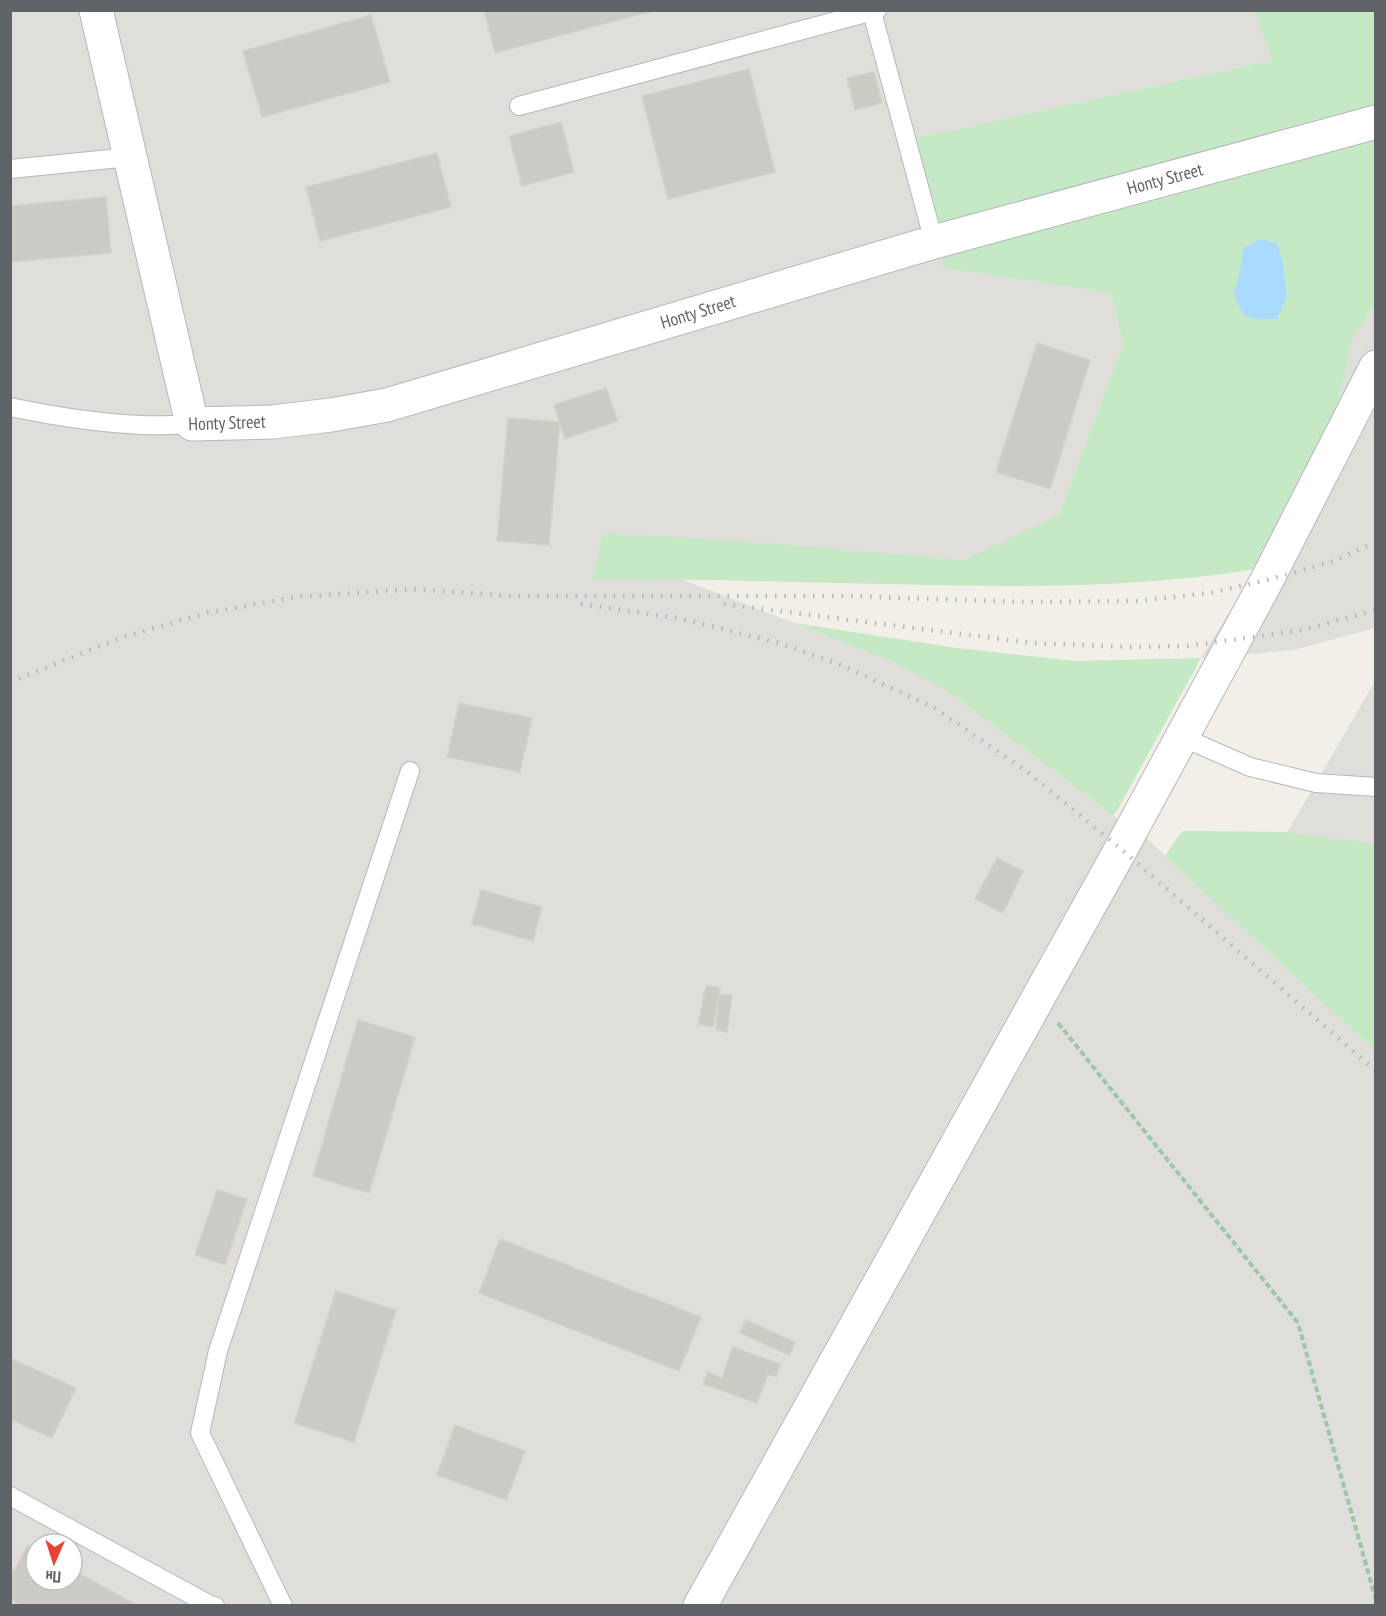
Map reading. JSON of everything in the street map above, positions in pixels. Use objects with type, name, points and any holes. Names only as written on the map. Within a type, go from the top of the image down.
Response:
[{"type":"street","points":[[96,10],[192,424]]},
{"type":"street","name":"Honty Street","points":[[192,424],[273,422],[387,405],[933,242],[1376,122]]},
{"type":"street","points":[[700,1605],[1182,736],[1267,580],[1376,366]]},
{"type":"lane","points":[[519,106],[875,11],[933,242]]},
{"type":"lane","points":[[10,169],[130,157]]},
{"type":"lane","name":"Honty Street","points":[[10,407],[86,420],[141,425],[192,424]]},
{"type":"lane","points":[[1182,736],[1250,767],[1316,783],[1376,787]]},
{"type":"lane","points":[[283,1605],[200,1433],[218,1351],[410,771]]},
{"type":"lane","points":[[10,1496],[210,1605],[215,1605]]},
{"type":"path","points":[[1038,998],[1298,1323],[1376,1600]]},
{"type":"shaded area","points":[[11,11],[1375,11],[1375,37],[911,138],[945,268],[1111,293],[1123,344],[1059,515],[964,560],[780,544],[593,579],[681,579],[889,660],[946,690],[1114,816],[1131,828],[1133,826],[1364,1041],[1375,1048],[1375,1605],[11,1606]]},
{"type":"shaded area","points":[[1375,305],[1375,628],[1294,650],[1201,658],[1256,569],[1336,411],[1353,338]]},
{"type":"shaded area","points":[[1375,681],[1375,844],[1287,832],[1316,783]]},
{"type":"green space","points":[[1254,11],[1375,11],[1375,105],[1081,191],[934,230],[911,138],[1272,60]]},
{"type":"green space","points":[[1375,140],[1375,305],[1353,338],[1336,411],[1256,569],[1165,580],[1027,586],[593,579],[603,533],[780,544],[964,560],[1059,515],[1123,344],[1111,293],[944,268],[942,257]]},
{"type":"green space","points":[[794,623],[957,648],[1075,661],[1201,658],[1114,816],[946,690],[889,660]]},
{"type":"green space","points":[[1182,831],[1287,832],[1375,844],[1375,1048],[1364,1041],[1165,856]]},
{"type":"water","points":[[1260,239],[1277,243],[1283,264],[1287,295],[1277,319],[1255,319],[1243,315],[1234,293],[1243,248]]},
{"type":"building","points":[[484,10],[656,10],[495,53]]},
{"type":"building","points":[[371,15],[390,82],[262,117],[243,51]]},
{"type":"building","points":[[749,69],[775,172],[668,199],[642,96]]},
{"type":"building","points":[[874,72],[882,103],[855,110],[847,78]]},
{"type":"building","points":[[561,122],[574,172],[522,186],[509,136]]},
{"type":"building","points":[[437,153],[451,207],[320,241],[306,187]]},
{"type":"building","points":[[106,197],[111,253],[10,262],[10,206]]},
{"type":"building","points":[[1037,343],[1090,360],[1050,489],[996,472]]},
{"type":"building","points":[[606,388],[618,421],[565,439],[554,405]]},
{"type":"building","points":[[508,418],[560,422],[549,545],[497,541]]},
{"type":"building","points":[[459,703],[532,718],[520,772],[447,757]]},
{"type":"building","points":[[997,858],[1023,871],[1003,913],[975,899]]},
{"type":"building","points":[[481,890],[542,907],[533,941],[472,924]]},
{"type":"building","points":[[706,985],[720,988],[713,1027],[698,1024]]},
{"type":"building","points":[[719,994],[732,995],[727,1032],[716,1030]]},
{"type":"building","points":[[358,1020],[415,1037],[369,1193],[313,1176]]},
{"type":"building","points":[[217,1190],[247,1199],[225,1265],[195,1255]]},
{"type":"building","points":[[500,1239],[701,1317],[679,1371],[479,1293]]},
{"type":"building","points":[[336,1291],[396,1310],[354,1442],[294,1423]]},
{"type":"building","points":[[746,1320],[795,1342],[789,1355],[740,1333]]},
{"type":"building","points":[[733,1347],[780,1364],[776,1377],[768,1374],[757,1403],[703,1384],[708,1372],[722,1378]]},
{"type":"building","points":[[10,1358],[76,1388],[52,1438],[10,1419]]},
{"type":"building","points":[[455,1425],[525,1451],[506,1500],[437,1475]]},
{"type":"building","points":[[24,1552],[24,1592],[84,1592],[84,1576],[138,1606],[21,1606],[10,1599],[10,1577]]},
{"type":"railway","points":[[10,682],[120,638],[207,613],[296,597],[412,589],[512,596],[847,596],[1023,602],[1136,601],[1210,593],[1267,580],[1331,562],[1376,542]]},
{"type":"railway","points":[[581,604],[683,619],[779,643],[841,665],[934,708],[1025,770],[1121,849],[1376,1071]]},
{"type":"railway","points":[[724,604],[1033,643],[1130,647],[1187,646],[1303,630],[1376,610]]}]
